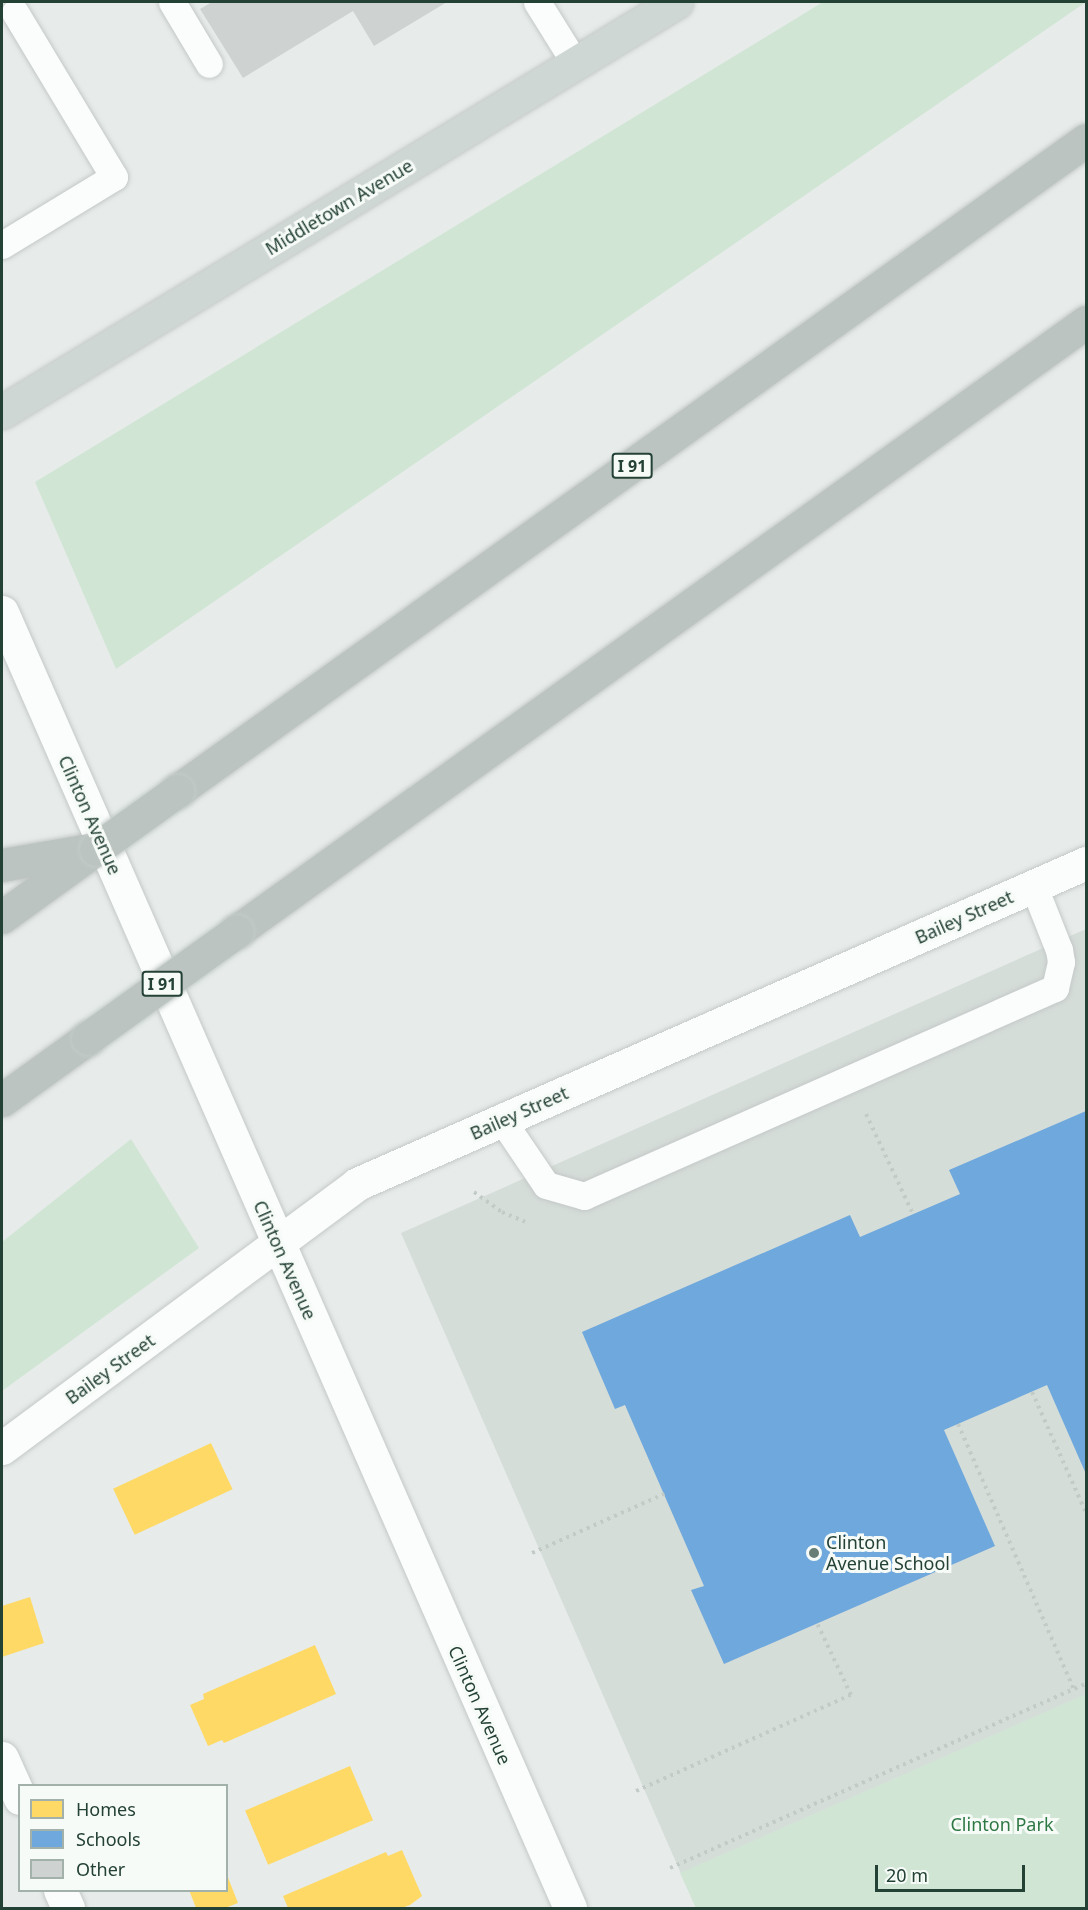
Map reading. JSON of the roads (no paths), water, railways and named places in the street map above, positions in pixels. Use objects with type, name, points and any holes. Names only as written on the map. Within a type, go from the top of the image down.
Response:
[{"type":"highway","name":"I 91","points":[[2,917],[1086,140]]},
{"type":"highway","name":"I 91","points":[[2,1100],[1086,322]]},
{"type":"highway","points":[[7,864],[96,849]]},
{"type":"main road","name":"Middletown Avenue","points":[[2,412],[676,2]]},
{"type":"street","name":"Clinton Avenue","points":[[2,612],[570,1908]]},
{"type":"street","name":"Bailey Street","points":[[2,1448],[279,1246],[323,1207],[357,1184],[1086,863]]},
{"type":"street","points":[[61,1892],[68,1908]]},
{"type":"lane","points":[[172,2],[209,64]]},
{"type":"lane","points":[[537,2],[575,63]]},
{"type":"lane","points":[[2,245],[114,177],[15,12]]},
{"type":"lane","points":[[502,1120],[546,1185],[584,1196],[1055,988],[1061,962],[1059,950],[1034,887]]},
{"type":"place","name":"Clinton Avenue School","points":[[814,1553]]},
{"type":"park label","name":"Clinton Park","points":[[1002,1824]]}]
